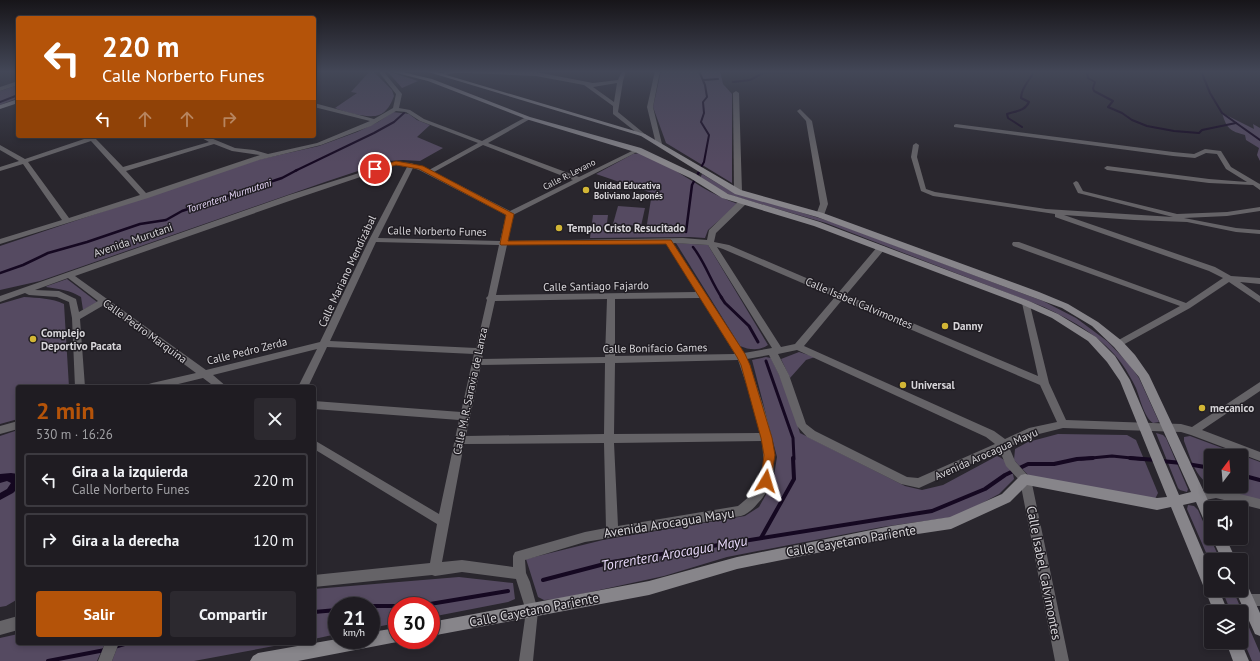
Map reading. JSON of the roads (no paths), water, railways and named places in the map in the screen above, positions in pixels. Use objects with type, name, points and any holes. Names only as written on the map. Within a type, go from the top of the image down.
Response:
[{"type":"street","points":[[0,107],[15,102]]},
{"type":"street","points":[[396,109],[397,102]]},
{"type":"street","points":[[486,102],[528,118],[638,150],[674,167],[698,174],[738,192],[820,215],[1065,306],[1095,324],[1118,344],[1144,375],[1204,505]]},
{"type":"street","points":[[533,102],[643,135]]},
{"type":"street","points":[[611,102],[616,105]]},
{"type":"street","points":[[617,102],[615,114],[643,135],[686,162],[725,196],[804,219],[1026,303],[1072,326],[1092,339],[1111,359],[1125,380],[1204,572]]},
{"type":"street","points":[[651,102],[650,107],[659,144]]},
{"type":"street","points":[[736,102],[738,192]]},
{"type":"street","points":[[316,106],[376,121]]},
{"type":"street","points":[[1,240],[67,221],[268,155],[319,144],[369,125],[390,111],[396,109],[408,110],[422,120],[482,144],[578,179]]},
{"type":"street","points":[[316,111],[369,125]]},
{"type":"street","points":[[800,112],[809,121],[812,136],[824,204],[820,215]]},
{"type":"street","points":[[430,172],[528,118]]},
{"type":"street","points":[[956,126],[1173,154],[1195,156],[1205,151],[1219,152],[1228,168],[1258,186]]},
{"type":"street","points":[[0,169],[90,138]]},
{"type":"street","points":[[94,138],[145,196]]},
{"type":"street","points":[[205,138],[234,150],[268,155]]},
{"type":"street","points":[[121,170],[214,142]]},
{"type":"street","points":[[916,145],[914,157],[923,190],[933,194],[1046,211],[1134,218],[1187,220],[1236,230],[1260,232]]},
{"type":"street","points":[[0,147],[24,161],[67,221]]},
{"type":"street","name":"Calle R. Levano","points":[[510,214],[638,150]]},
{"type":"street","points":[[674,167],[686,162]]},
{"type":"street","name":"Avenida Murutani","points":[[0,299],[389,165],[396,163],[411,165]]},
{"type":"street","points":[[411,165],[430,172],[510,214]]},
{"type":"street","name":"Calle Mariano Mendizábal","points":[[304,385],[373,240],[411,165]]},
{"type":"street","points":[[1107,168],[1258,186]]},
{"type":"street","points":[[1076,183],[1080,192],[1178,215],[1227,214],[1260,209]]},
{"type":"street","points":[[710,243],[712,232],[743,202]]},
{"type":"street","points":[[1046,211],[1212,269],[1229,278],[1260,300]]},
{"type":"street","name":"Calle M. R. Saravia de Lanza","points":[[435,570],[464,416],[510,214]]},
{"type":"street","points":[[1178,215],[1187,220]]},
{"type":"street","name":"Calle Norberto Funes","points":[[373,240],[504,244],[668,241]]},
{"type":"street","name":"Calle Isabel Calvimontes","points":[[668,241],[683,240],[710,243],[726,247],[842,295],[1044,384]]},
{"type":"street","name":"Avenida Arocagua Mayu","points":[[523,583],[519,556],[585,537],[741,511],[752,503],[762,491],[766,481],[769,455],[767,438],[741,356],[668,241]]},
{"type":"street","name":"Avenida Arocagua Mayu","points":[[710,243],[775,351],[802,426],[811,434],[905,481],[919,483],[1033,431],[1063,424],[1168,427],[1193,431],[1260,457]]},
{"type":"street","points":[[1016,244],[1187,306]]},
{"type":"street","points":[[881,248],[798,347],[990,434],[1004,444],[1010,463],[1025,479],[1157,504],[1216,493],[1260,504]]},
{"type":"street","name":"Calle Pedro Marquina","points":[[69,275],[219,385]]},
{"type":"street","points":[[1118,344],[1187,306],[1229,278],[1260,282]]},
{"type":"street","points":[[0,296],[19,293],[46,292],[67,297],[73,301],[76,318],[80,385]]},
{"type":"street","name":"Calle Santiago Fajardo","points":[[490,298],[702,295]]},
{"type":"street","points":[[611,297],[609,439],[612,532]]},
{"type":"street","points":[[76,318],[104,301]]},
{"type":"street","points":[[1026,303],[1044,384],[1063,424]]},
{"type":"street","name":"Calle Pedro Zerda","points":[[160,385],[324,344],[477,356]]},
{"type":"street","name":"Calle Bonifacio Games","points":[[477,356],[610,361],[732,358],[798,347]]},
{"type":"street","points":[[1193,431],[1260,386]]},
{"type":"street","points":[[316,405],[464,416]]},
{"type":"street","points":[[0,430],[16,426]]},
{"type":"street","points":[[460,440],[767,438]]},
{"type":"street","points":[[316,445],[443,522]]},
{"type":"street","name":"Calle Isabel Calvimontes","points":[[1025,479],[1062,661]]},
{"type":"street","name":"Calle Cayetano Pariente","points":[[440,627],[649,588],[737,562],[891,532],[951,523],[1006,498],[1025,479]]},
{"type":"street","points":[[316,581],[435,570],[462,566],[523,583],[532,611],[526,661]]},
{"type":"street","points":[[1254,600],[1260,629]]},
{"type":"street","points":[[0,628],[16,624]]},
{"type":"street","points":[[258,661],[388,637]]},
{"type":"street","points":[[105,660],[111,645]]},
{"type":"street","points":[[1237,649],[1241,661]]},
{"type":"waterway","name":"Torrentera Arocagua Mayu","points":[[699,171],[704,162],[709,135],[701,122],[704,113],[703,102]]},
{"type":"waterway","points":[[1022,127],[1008,118],[1007,114],[1020,110],[1025,107],[1029,102]]},
{"type":"waterway","points":[[1112,102],[1108,107],[1122,113],[1132,120],[1147,126],[1174,131],[1199,133],[1202,130],[1236,123]]},
{"type":"waterway","points":[[1215,102],[1222,113],[1260,140]]},
{"type":"waterway","name":"Torrentera Murmutani","points":[[296,170],[374,133],[394,122],[404,113]]},
{"type":"waterway","name":"Torrentera Murmutani","points":[[0,273],[23,265],[48,253],[87,242],[140,224],[166,220],[182,211],[282,178],[296,170]]},
{"type":"waterway","name":"Torrentera Arocagua Mayu","points":[[686,232],[692,185],[700,170]]},
{"type":"waterway","name":"Torrentera Arocagua Mayu","points":[[693,247],[722,298]]},
{"type":"waterway","name":"Torrentera Arocagua Mayu","points":[[721,297],[725,303],[749,326],[758,342]]},
{"type":"waterway","name":"Torrentera Arocagua Mayu","points":[[766,361],[793,438],[794,459]]},
{"type":"waterway","points":[[1088,458],[1112,456],[1135,458]]},
{"type":"waterway","name":"Torrentera Arocagua Mayu","points":[[761,538],[794,479],[793,458]]},
{"type":"waterway","points":[[543,580],[612,562],[932,511],[985,489],[1005,475],[1028,464],[1054,464],[1088,458]]},
{"type":"waterway","points":[[1081,459],[1088,458]]},
{"type":"waterway","points":[[1088,458],[1093,458]]},
{"type":"waterway","points":[[1130,458],[1135,458]]},
{"type":"waterway","points":[[1135,458],[1156,460]]},
{"type":"waterway","points":[[1135,458],[1141,459]]},
{"type":"waterway","points":[[1161,461],[1182,463]]},
{"type":"waterway","points":[[1187,464],[1204,467]]},
{"type":"waterway","points":[[1248,477],[1260,480]]},
{"type":"waterway","name":"Torrentera Arocagua Mayu","points":[[380,606],[418,606],[508,591]]},
{"type":"waterway","name":"Torrentera Arocagua Mayu","points":[[316,612],[328,611]]},
{"type":"waterway","name":"Torrentera Arocagua Mayu","points":[[114,647],[121,645]]},
{"type":"waterway","name":"Torrentera Arocagua Mayu","points":[[48,661],[105,650]]},
{"type":"place","name":"Unidad Educativa Boliviano Japonés","points":[[586,190]]},
{"type":"place","name":"Templo Cristo Resucitado","points":[[559,228]]},
{"type":"place","name":"Danny","points":[[945,326]]},
{"type":"place","name":"Complejo Deportivo Pacata","points":[[33,339]]},
{"type":"place","name":"Universal","points":[[903,385]]},
{"type":"place","name":"mecanico","points":[[1202,408]]}]
